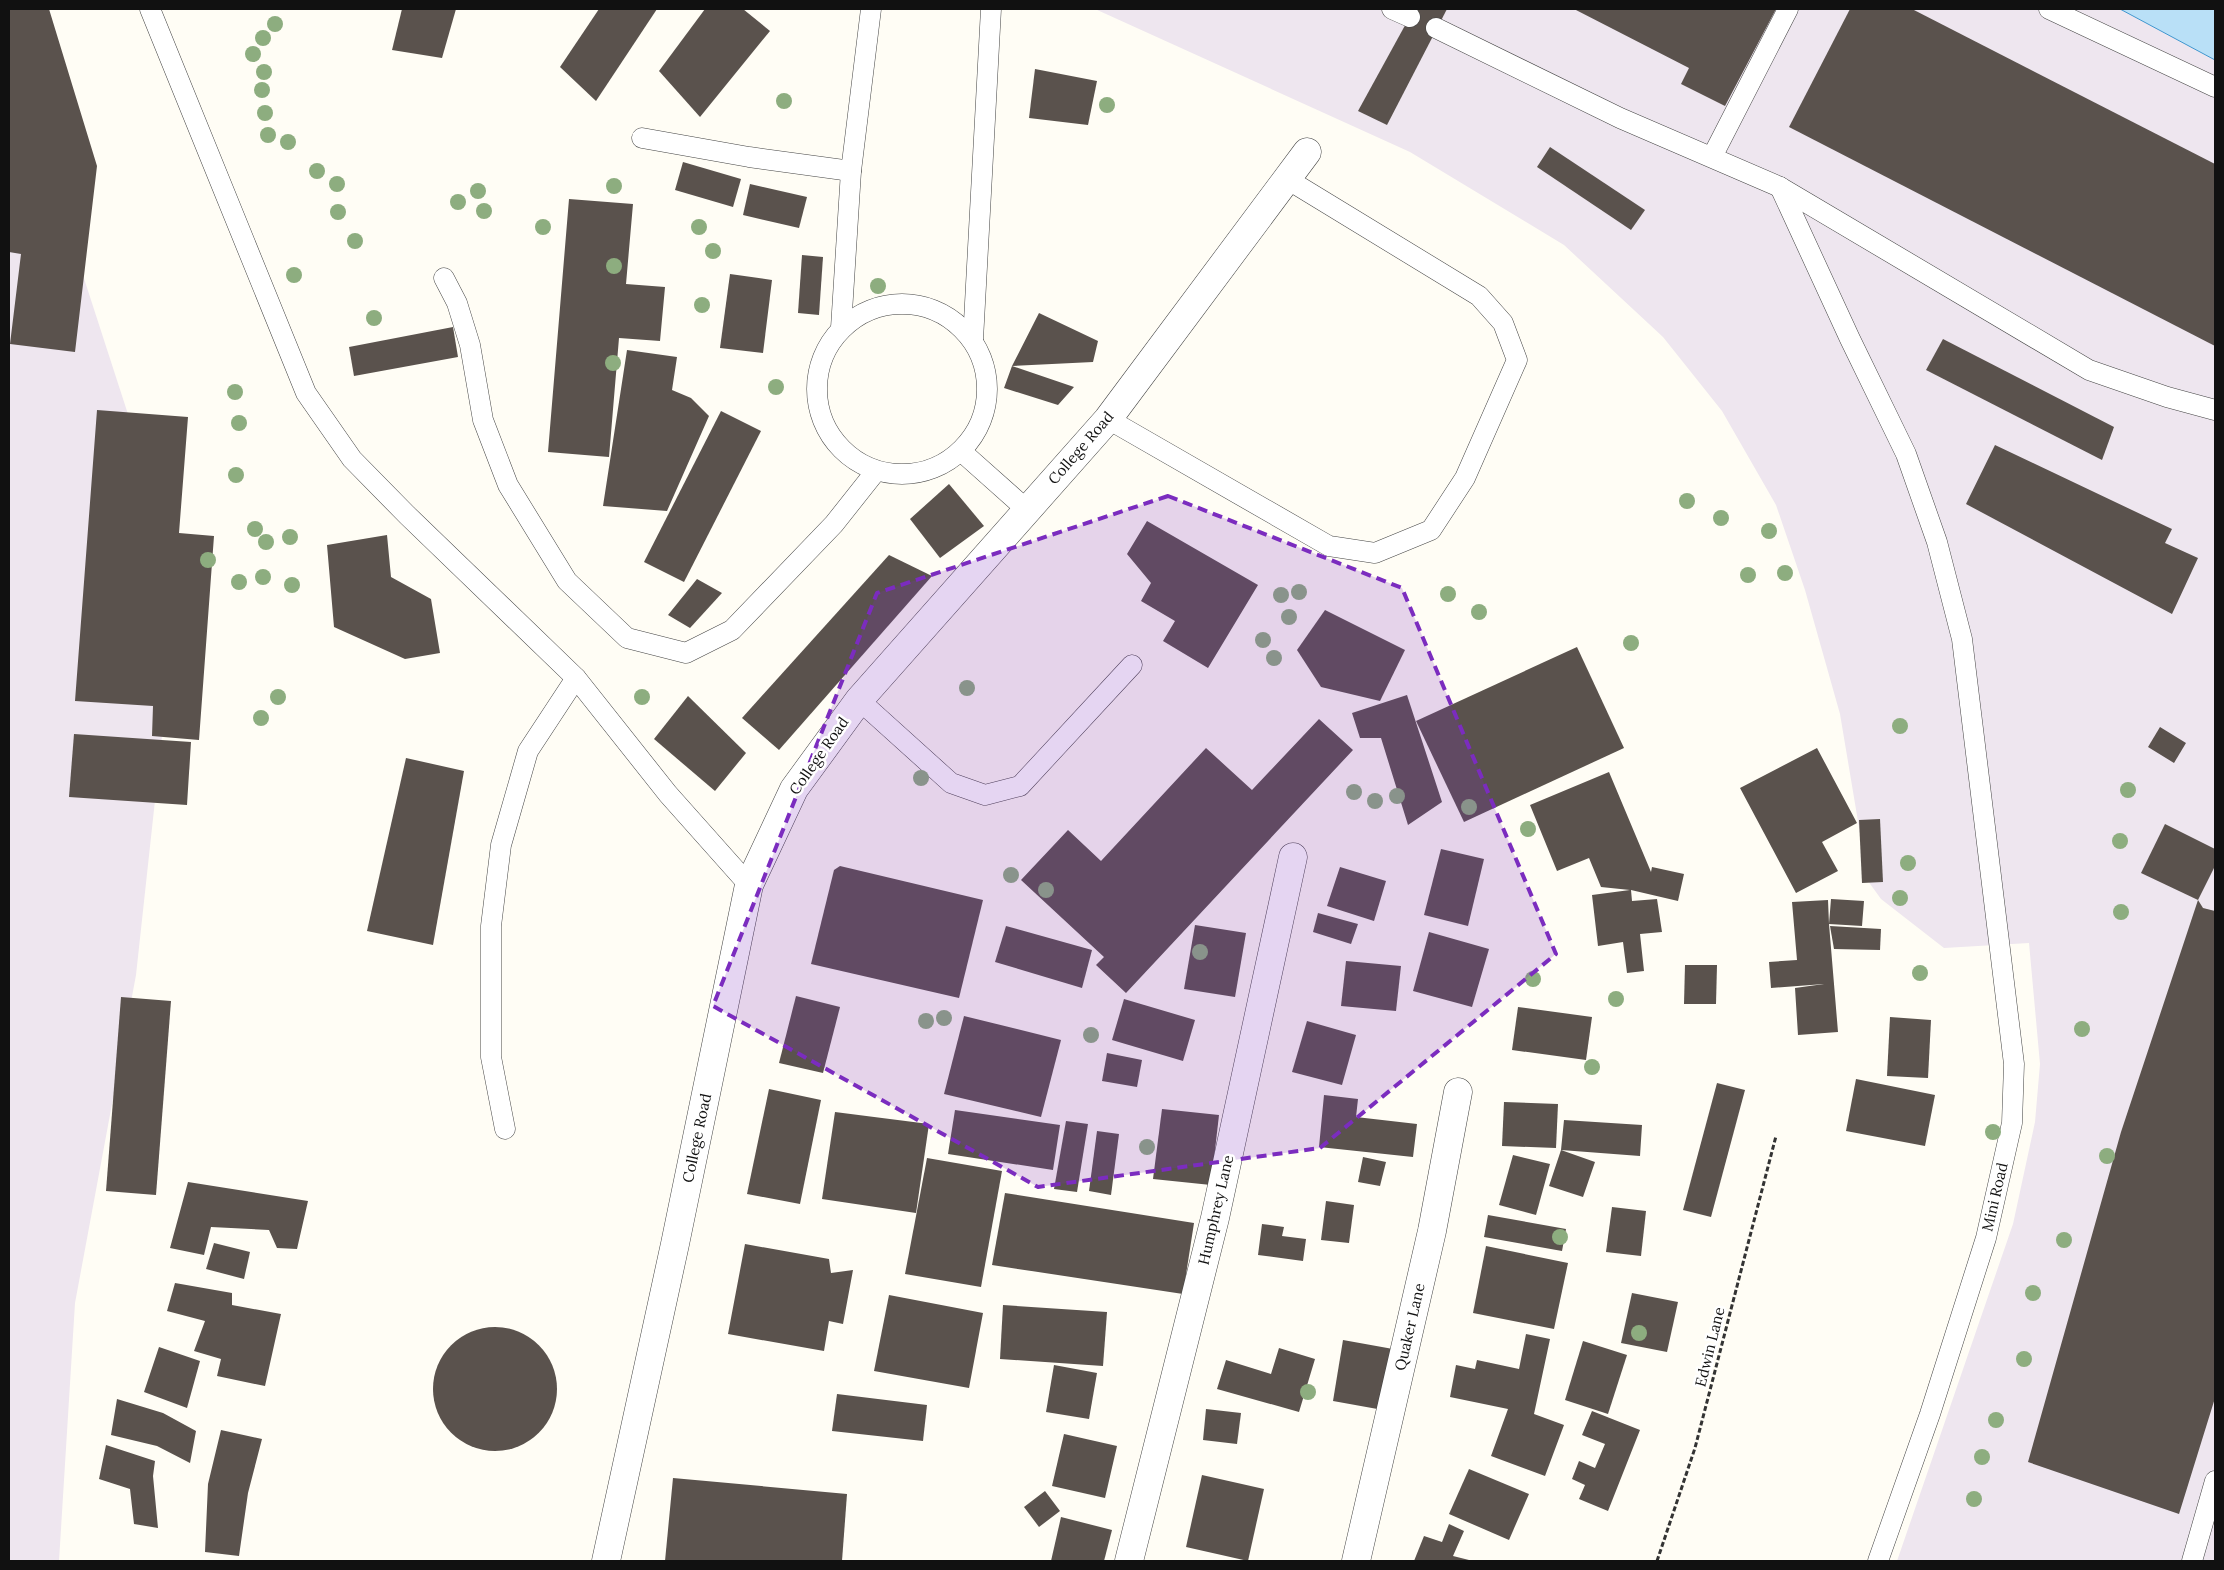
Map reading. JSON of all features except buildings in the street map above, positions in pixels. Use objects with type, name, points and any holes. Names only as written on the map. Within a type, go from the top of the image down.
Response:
[{"type":"street","name":"College Road","points":[[606,1561],[675,1244],[748,885],[794,789],[859,700],[1108,419],[1307,152]]},
{"type":"street","name":"Humphrey Lane","points":[[1129,1561],[1215,1218],[1293,857]]},
{"type":"street","name":"Quaker Lane","points":[[1356,1561],[1432,1231],[1458,1092]]},
{"type":"lane","points":[[150,9],[306,393],[352,459],[407,515],[576,678],[668,794],[748,885]]},
{"type":"lane","points":[[841,328],[851,171],[871,9]]},
{"type":"lane","points":[[973,340],[991,9]]},
{"type":"lane","points":[[1392,9],[1410,17]]},
{"type":"lane","points":[[1712,157],[1788,9]]},
{"type":"lane","points":[[2048,9],[2215,87]]},
{"type":"lane","points":[[1436,28],[1620,118],[1780,187],[2089,370],[2167,397],[2215,410]]},
{"type":"lane","points":[[642,138],[749,157],[851,171]]},
{"type":"lane","points":[[1108,419],[1329,546],[1375,553],[1431,530],[1465,478],[1517,360],[1503,323],[1479,296],[1286,179]]},
{"type":"lane","name":"Mini Road","points":[[1780,187],[1850,339],[1906,454],[1937,542],[1962,639],[2014,1064],[2012,1123],[1986,1238],[1930,1414],[1878,1561]]},
{"type":"lane","points":[[444,278],[460,311],[470,345],[483,420],[508,485],[567,581],[627,638],[686,653],[732,630],[834,524],[876,471]]},
{"type":"lane","points":[[911,304],[946,315],[973,340],[984,362],[987,378],[986,410],[977,432],[962,452],[936,468],[906,475],[876,471],[850,458],[830,436],[818,410],[816,380],[824,352],[841,328],[873,308],[911,304]]},
{"type":"lane","points":[[962,452],[1026,510]]},
{"type":"lane","points":[[859,700],[951,783],[985,795],[1020,786],[1132,664]]},
{"type":"lane","points":[[505,1129],[492,1057],[492,926],[501,844],[528,751],[576,678]]},
{"type":"lane","points":[[2192,1561],[2215,1481]]},
{"type":"path","name":"Edwin Lane","points":[[1658,1561],[1695,1448],[1776,1136]]},
{"type":"highlighted area","points":[[1168,496],[1402,588],[1556,954],[1320,1148],[1038,1187],[713,1006],[877,593]]},
{"type":"shaded area","points":[[1095,9],[2120,9],[2215,60],[2215,1561],[1897,1561],[2013,1224],[2035,1122],[2040,1064],[2029,943],[1944,948],[1881,899],[1868,881],[1840,714],[1805,590],[1776,505],[1722,411],[1663,337],[1564,245],[1410,152]]},
{"type":"shaded area","points":[[9,47],[149,479],[168,681],[136,975],[75,1303],[59,1561],[9,1561]]},
{"type":"water","points":[[2120,9],[2215,9],[2215,60]]}]
